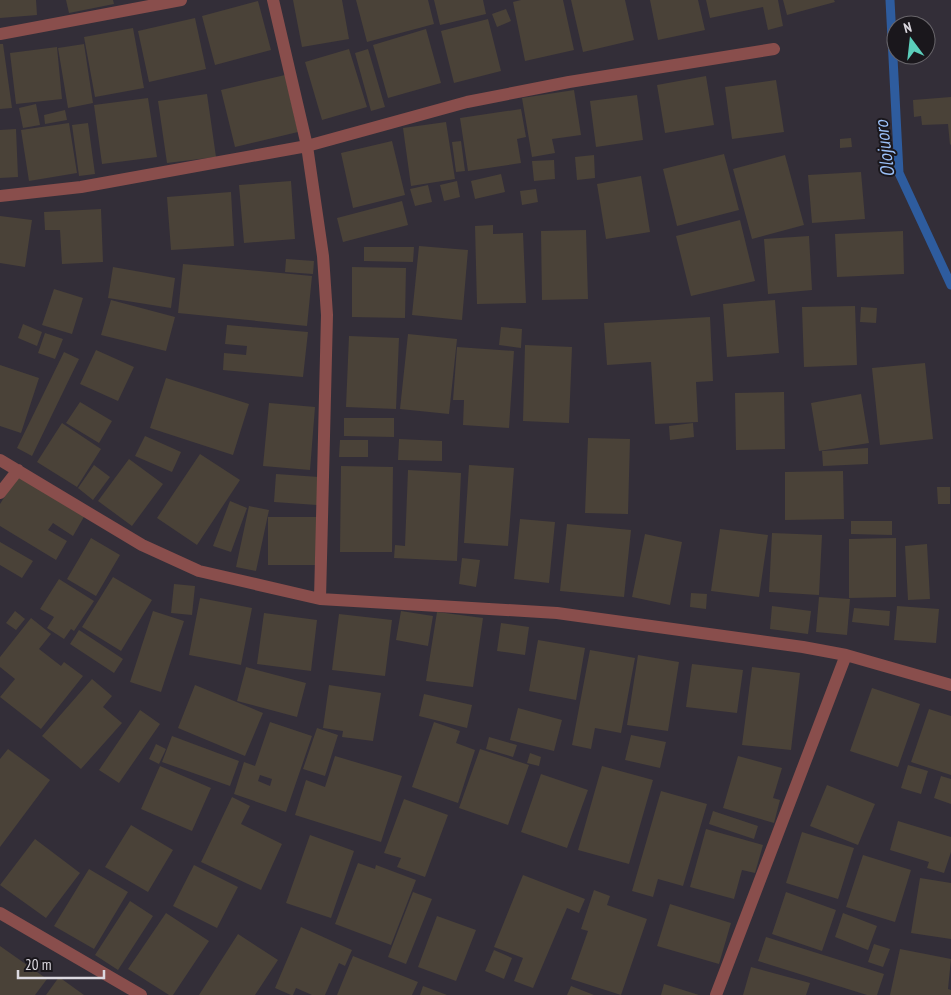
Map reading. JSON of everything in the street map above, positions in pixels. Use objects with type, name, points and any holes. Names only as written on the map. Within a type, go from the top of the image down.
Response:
[{"type":"street","points":[[0,34],[181,0]]},
{"type":"street","points":[[273,0],[307,146],[323,256],[327,315],[320,599]]},
{"type":"street","points":[[0,196],[81,187],[307,146],[467,102],[569,82],[774,49]]},
{"type":"street","points":[[0,460],[142,545],[199,571],[320,599],[558,613],[803,647],[846,656],[951,685]]},
{"type":"street","points":[[0,493],[18,470]]},
{"type":"street","points":[[716,995],[846,656]]},
{"type":"street","points":[[0,912],[141,995]]},
{"type":"building","points":[[0,0],[36,0],[37,15],[0,18]]},
{"type":"building","points":[[66,0],[113,0],[114,4],[69,13]]},
{"type":"building","points":[[293,0],[342,0],[349,39],[302,47]]},
{"type":"building","points":[[356,0],[428,0],[434,24],[367,42]]},
{"type":"building","points":[[434,0],[483,0],[486,14],[440,25]]},
{"type":"building","points":[[521,0],[563,0],[574,50],[525,61],[513,2]]},
{"type":"building","points":[[571,0],[625,0],[634,40],[583,52]]},
{"type":"building","points":[[650,0],[698,0],[705,30],[658,40]]},
{"type":"building","points":[[706,0],[778,0],[783,26],[768,30],[763,7],[710,18]]},
{"type":"building","points":[[783,0],[834,0],[835,2],[787,15]]},
{"type":"building","points":[[258,1],[271,50],[215,65],[202,16]]},
{"type":"building","points":[[506,9],[511,21],[497,27],[492,14]]},
{"type":"building","points":[[195,18],[206,69],[149,82],[138,31]]},
{"type":"building","points":[[488,19],[501,71],[454,83],[441,31]]},
{"type":"building","points":[[133,28],[144,88],[95,97],[84,37]]},
{"type":"building","points":[[426,29],[441,83],[388,98],[373,45]]},
{"type":"building","points":[[0,44],[3,44],[12,108],[0,109]]},
{"type":"building","points":[[84,44],[93,103],[68,108],[58,48]]},
{"type":"building","points":[[57,47],[62,99],[16,104],[10,53]]},
{"type":"building","points":[[349,49],[367,107],[322,120],[305,62]]},
{"type":"building","points":[[368,49],[385,107],[371,111],[355,53]]},
{"type":"building","points":[[285,75],[298,132],[235,147],[221,90]]},
{"type":"building","points":[[706,76],[714,125],[665,133],[657,85]]},
{"type":"building","points":[[776,80],[784,132],[732,139],[725,87]]},
{"type":"building","points":[[574,90],[581,135],[552,139],[555,153],[532,157],[522,98]]},
{"type":"building","points":[[207,94],[216,157],[167,163],[158,101]]},
{"type":"building","points":[[637,95],[643,140],[596,147],[590,101]]},
{"type":"building","points":[[951,97],[950,145],[948,124],[922,125],[921,116],[914,117],[913,100]]},
{"type":"building","points":[[148,98],[157,157],[102,164],[94,105]]},
{"type":"building","points":[[36,104],[40,125],[23,128],[19,108]]},
{"type":"building","points":[[521,109],[526,137],[517,139],[521,163],[468,171],[460,118]]},
{"type":"building","points":[[65,110],[67,120],[45,124],[44,115]]},
{"type":"building","points":[[446,122],[455,179],[411,186],[403,128]]},
{"type":"building","points":[[69,123],[77,173],[29,181],[21,130]]},
{"type":"building","points":[[88,123],[95,174],[79,176],[72,125]]},
{"type":"building","points":[[16,129],[18,177],[0,178],[0,130]]},
{"type":"building","points":[[851,138],[852,147],[840,148],[840,139]]},
{"type":"building","points":[[392,141],[405,195],[353,208],[341,153]]},
{"type":"building","points":[[461,141],[465,171],[456,172],[452,142]]},
{"type":"building","points":[[724,154],[739,210],[677,226],[663,169]]},
{"type":"building","points":[[594,155],[595,178],[577,180],[575,157]]},
{"type":"building","points":[[785,155],[804,225],[752,239],[733,169]]},
{"type":"building","points":[[554,160],[555,179],[534,181],[532,161]]},
{"type":"building","points":[[861,172],[865,219],[812,223],[808,175]]},
{"type":"building","points":[[501,174],[505,192],[475,199],[471,181]]},
{"type":"building","points":[[641,176],[650,232],[606,239],[597,184]]},
{"type":"building","points":[[291,181],[295,239],[244,243],[239,185]]},
{"type":"building","points":[[457,181],[460,197],[444,201],[440,185]]},
{"type":"building","points":[[428,185],[432,202],[415,206],[410,189]]},
{"type":"building","points":[[536,189],[538,202],[522,205],[520,191]]},
{"type":"building","points":[[231,192],[234,246],[171,250],[167,197]]},
{"type":"building","points":[[402,201],[408,225],[343,242],[337,218]]},
{"type":"building","points":[[101,209],[103,262],[62,264],[60,230],[45,230],[44,212]]},
{"type":"building","points":[[0,216],[32,220],[25,267],[0,263]]},
{"type":"building","points":[[740,220],[755,281],[691,296],[676,236]]},
{"type":"building","points":[[493,225],[493,234],[523,233],[526,303],[477,304],[475,226]]},
{"type":"building","points":[[586,230],[588,299],[542,300],[541,231]]},
{"type":"building","points":[[903,231],[904,274],[837,277],[835,234]]},
{"type":"building","points":[[809,236],[812,290],[768,294],[764,239]]},
{"type":"building","points":[[419,246],[468,250],[462,320],[412,315]]},
{"type":"building","points":[[364,247],[414,247],[413,262],[364,261]]},
{"type":"building","points":[[286,259],[314,261],[313,274],[285,272]]},
{"type":"building","points":[[183,264],[312,276],[307,326],[178,313]]},
{"type":"building","points":[[113,267],[175,278],[171,308],[108,298]]},
{"type":"building","points":[[352,267],[406,268],[405,318],[352,317]]},
{"type":"building","points":[[54,289],[83,298],[72,334],[42,325]]},
{"type":"building","points":[[111,300],[175,317],[166,351],[101,335]]},
{"type":"building","points":[[775,300],[779,353],[727,357],[723,304]]},
{"type":"building","points":[[855,306],[857,365],[804,367],[802,307]]},
{"type":"building","points":[[861,307],[877,308],[876,323],[860,322]]},
{"type":"building","points":[[710,317],[713,381],[696,382],[698,422],[655,424],[651,362],[607,365],[604,323]]},
{"type":"building","points":[[23,324],[42,332],[37,346],[18,338]]},
{"type":"building","points":[[227,325],[308,332],[303,377],[223,370],[224,353],[246,355],[247,346],[225,344]]},
{"type":"building","points":[[501,327],[522,329],[521,348],[499,345]]},
{"type":"building","points":[[45,333],[63,339],[55,359],[38,353]]},
{"type":"building","points":[[408,334],[457,339],[449,414],[400,409]]},
{"type":"building","points":[[349,336],[399,338],[396,409],[346,407]]},
{"type":"building","points":[[525,345],[572,347],[569,423],[523,421]]},
{"type":"building","points":[[457,347],[514,351],[509,428],[463,425],[464,400],[453,400]]},
{"type":"building","points":[[96,350],[134,367],[118,401],[80,384]]},
{"type":"building","points":[[64,352],[79,359],[32,456],[17,448]]},
{"type":"building","points":[[925,363],[933,439],[880,445],[872,368]]},
{"type":"building","points":[[0,365],[39,378],[21,433],[0,426]]},
{"type":"building","points":[[166,378],[249,404],[233,455],[150,428]]},
{"type":"building","points":[[784,392],[785,449],[736,450],[735,393]]},
{"type":"building","points":[[861,394],[869,443],[819,451],[811,403]]},
{"type":"building","points":[[80,402],[112,421],[99,443],[66,423]]},
{"type":"building","points":[[269,403],[315,407],[310,470],[263,466]]},
{"type":"building","points":[[344,418],[394,418],[394,437],[344,436]]},
{"type":"building","points":[[62,423],[101,449],[77,487],[37,462]]},
{"type":"building","points":[[693,423],[694,437],[670,440],[669,426]]},
{"type":"building","points":[[145,436],[181,452],[172,472],[135,456]]},
{"type":"building","points":[[588,438],[630,439],[628,514],[585,513]]},
{"type":"building","points":[[399,439],[442,441],[442,461],[398,460]]},
{"type":"building","points":[[340,440],[368,440],[368,457],[339,457]]},
{"type":"building","points":[[868,448],[868,464],[823,466],[822,451]]},
{"type":"building","points":[[200,454],[240,480],[197,545],[157,518]]},
{"type":"building","points":[[129,459],[163,484],[132,526],[98,501]]},
{"type":"building","points":[[94,465],[110,477],[93,500],[78,488]]},
{"type":"building","points":[[469,465],[514,468],[508,546],[464,543]]},
{"type":"building","points":[[341,466],[393,467],[392,552],[340,552]]},
{"type":"building","points":[[408,470],[461,473],[457,561],[394,558],[395,545],[405,546]]},
{"type":"building","points":[[843,471],[844,519],[785,520],[785,472]]},
{"type":"building","points":[[276,474],[319,477],[317,505],[274,502]]},
{"type":"building","points":[[18,475],[85,515],[73,536],[53,523],[48,530],[67,541],[56,560],[0,526],[0,504]]},
{"type":"building","points":[[937,487],[950,487],[950,504],[938,504]]},
{"type":"building","points":[[230,501],[247,508],[231,552],[213,546]]},
{"type":"building","points":[[249,506],[269,510],[256,571],[236,567]]},
{"type":"building","points":[[268,517],[317,517],[316,565],[268,565]]},
{"type":"building","points":[[520,519],[555,522],[549,583],[514,579]]},
{"type":"building","points":[[851,521],[892,521],[892,535],[851,534]]},
{"type":"building","points":[[567,524],[631,530],[624,597],[560,591]]},
{"type":"building","points":[[720,529],[768,535],[759,597],[711,591]]},
{"type":"building","points":[[772,533],[822,535],[819,595],[769,592]]},
{"type":"building","points":[[645,534],[682,542],[670,605],[632,597]]},
{"type":"building","points":[[91,538],[120,555],[96,596],[67,579]]},
{"type":"building","points":[[896,538],[896,597],[849,598],[849,539]]},
{"type":"building","points":[[0,542],[33,561],[22,578],[0,565]]},
{"type":"building","points":[[927,544],[930,599],[908,600],[905,546]]},
{"type":"building","points":[[462,558],[480,560],[476,587],[459,584]]},
{"type":"building","points":[[113,577],[152,600],[121,651],[82,627]]},
{"type":"building","points":[[59,579],[94,601],[74,631],[71,629],[64,639],[47,628],[54,617],[40,609]]},
{"type":"building","points":[[174,584],[195,586],[192,615],[171,613]]},
{"type":"building","points":[[691,593],[707,594],[706,609],[690,607]]},
{"type":"building","points":[[819,597],[850,599],[847,635],[816,632]]},
{"type":"building","points":[[200,598],[252,608],[241,665],[189,655]]},
{"type":"building","points":[[772,606],[811,611],[808,634],[770,629]]},
{"type":"building","points":[[897,606],[939,609],[936,643],[894,640]]},
{"type":"building","points":[[854,608],[890,611],[889,626],[852,622]]},
{"type":"building","points":[[15,611],[25,619],[16,630],[6,623]]},
{"type":"building","points":[[153,611],[184,621],[161,692],[130,682]]},
{"type":"building","points":[[401,611],[433,616],[428,646],[396,640]]},
{"type":"building","points":[[437,612],[483,618],[473,687],[426,681]]},
{"type":"building","points":[[264,613],[317,620],[311,671],[257,664]]},
{"type":"building","points":[[339,614],[392,620],[385,676],[332,670]]},
{"type":"building","points":[[31,618],[51,634],[39,649],[61,666],[64,662],[83,676],[41,729],[0,697],[15,679],[0,667],[0,657]]},
{"type":"building","points":[[501,623],[529,627],[525,655],[497,651]]},
{"type":"building","points":[[79,630],[123,659],[114,673],[70,644]]},
{"type":"building","points":[[538,640],[585,648],[576,700],[529,691]]},
{"type":"building","points":[[590,650],[635,658],[621,733],[595,728],[591,749],[572,745]]},
{"type":"building","points":[[638,655],[679,662],[668,731],[627,725]]},
{"type":"building","points":[[692,664],[743,670],[737,713],[686,707]]},
{"type":"building","points":[[246,667],[306,683],[297,717],[237,701]]},
{"type":"building","points":[[752,667],[800,673],[791,750],[742,745]]},
{"type":"building","points":[[92,679],[112,696],[103,707],[122,723],[81,769],[42,736]]},
{"type":"building","points":[[195,685],[263,713],[245,756],[178,728]]},
{"type":"building","points":[[329,685],[381,693],[373,741],[342,737],[343,731],[323,728]]},
{"type":"building","points":[[872,688],[920,704],[898,767],[850,751]]},
{"type":"building","points":[[424,694],[472,705],[467,728],[419,716]]},
{"type":"building","points":[[518,708],[562,720],[554,751],[510,740]]},
{"type":"building","points":[[929,709],[951,716],[951,775],[911,762]]},
{"type":"building","points":[[140,710],[160,724],[119,783],[99,770]]},
{"type":"building","points":[[270,722],[312,736],[286,812],[234,794],[244,762],[255,766]],"holes":[[[260,775],[272,779],[270,786],[258,781]]]},
{"type":"building","points":[[434,722],[460,731],[456,743],[475,750],[458,803],[412,787]]},
{"type":"building","points":[[317,728],[338,735],[325,776],[303,769]]},
{"type":"building","points":[[631,735],[666,742],[660,768],[625,760]]},
{"type":"building","points":[[172,736],[239,761],[230,786],[162,762]]},
{"type":"building","points":[[489,737],[517,745],[513,757],[486,749]]},
{"type":"building","points":[[156,744],[166,749],[159,764],[149,759]]},
{"type":"building","points":[[8,749],[50,780],[0,847],[0,759]]},
{"type":"building","points":[[480,749],[529,765],[508,825],[459,808]]},
{"type":"building","points":[[530,753],[541,757],[539,766],[527,763]]},
{"type":"building","points":[[335,756],[402,776],[381,842],[295,815],[306,780],[325,787]]},
{"type":"building","points":[[738,756],[782,768],[773,798],[780,800],[774,823],[723,808]]},
{"type":"building","points":[[908,765],[928,771],[921,794],[901,788]]},
{"type":"building","points":[[160,766],[211,788],[192,831],[141,809]]},
{"type":"building","points":[[602,766],[653,780],[629,864],[578,850]]},
{"type":"building","points":[[541,774],[588,790],[567,848],[521,832]]},
{"type":"building","points":[[941,776],[951,779],[951,804],[934,798]]},
{"type":"building","points":[[827,785],[875,804],[858,845],[810,826]]},
{"type":"building","points":[[661,791],[707,804],[683,886],[658,879],[653,897],[632,891]]},
{"type":"building","points":[[232,797],[250,806],[241,824],[282,844],[261,890],[201,862]]},
{"type":"building","points":[[404,799],[448,815],[425,877],[397,867],[401,858],[384,853]]},
{"type":"building","points":[[713,811],[758,826],[754,839],[709,824]]},
{"type":"building","points":[[898,821],[951,837],[951,852],[944,873],[927,868],[929,862],[890,850]]},
{"type":"building","points":[[131,825],[173,850],[148,892],[105,867]]},
{"type":"building","points":[[706,829],[763,845],[755,873],[742,870],[734,899],[690,887]]},
{"type":"building","points":[[802,832],[854,848],[838,899],[786,883]]},
{"type":"building","points":[[310,835],[354,851],[331,918],[286,903]]},
{"type":"building","points":[[35,839],[80,873],[46,918],[0,885]]},
{"type":"building","points":[[863,855],[911,870],[895,922],[846,907]]},
{"type":"building","points":[[358,863],[375,869],[376,865],[416,880],[391,945],[335,924]]},
{"type":"building","points":[[194,865],[238,887],[217,928],[173,906]]},
{"type":"building","points":[[89,869],[128,892],[94,949],[54,926]]},
{"type":"building","points":[[523,875],[585,899],[579,913],[567,908],[533,988],[514,981],[523,958],[494,947]]},
{"type":"building","points":[[920,878],[951,883],[951,939],[911,933]]},
{"type":"building","points":[[594,890],[610,896],[607,905],[647,919],[621,995],[571,979],[588,931],[581,929]]},
{"type":"building","points":[[413,892],[432,899],[406,964],[388,957]]},
{"type":"building","points":[[786,892],[836,910],[822,951],[772,934]]},
{"type":"building","points":[[130,901],[153,916],[118,970],[95,955]]},
{"type":"building","points":[[670,904],[731,923],[719,964],[657,946]]},
{"type":"building","points":[[166,913],[209,941],[173,995],[169,995],[128,969]]},
{"type":"building","points":[[843,913],[877,926],[868,950],[835,937]]},
{"type":"building","points":[[437,916],[476,930],[456,981],[418,967]]},
{"type":"building","points":[[301,927],[352,950],[345,966],[339,963],[325,995],[312,995],[296,988],[293,995],[291,995],[275,988]]},
{"type":"building","points":[[238,934],[278,960],[255,995],[199,995]]},
{"type":"building","points":[[766,937],[884,974],[877,995],[867,995],[758,961]]},
{"type":"building","points":[[874,944],[890,949],[883,967],[868,962]]},
{"type":"building","points":[[0,946],[47,979],[35,995],[0,995]]},
{"type":"building","points":[[900,949],[951,959],[948,989],[951,990],[951,995],[890,995]]},
{"type":"building","points":[[494,950],[512,958],[504,979],[485,971]]},
{"type":"building","points":[[353,956],[418,982],[412,995],[337,995]]},
{"type":"building","points":[[751,967],[810,983],[806,995],[743,995]]},
{"type":"building","points":[[59,977],[84,995],[46,995]]},
{"type":"building","points":[[664,984],[699,995],[661,995]]},
{"type":"building","points":[[423,986],[447,995],[420,995]]},
{"type":"building","points":[[571,986],[594,995],[567,995]]},
{"type":"waterway","name":"Olojuoro","points":[[890,0],[899,173],[951,285]]}]
